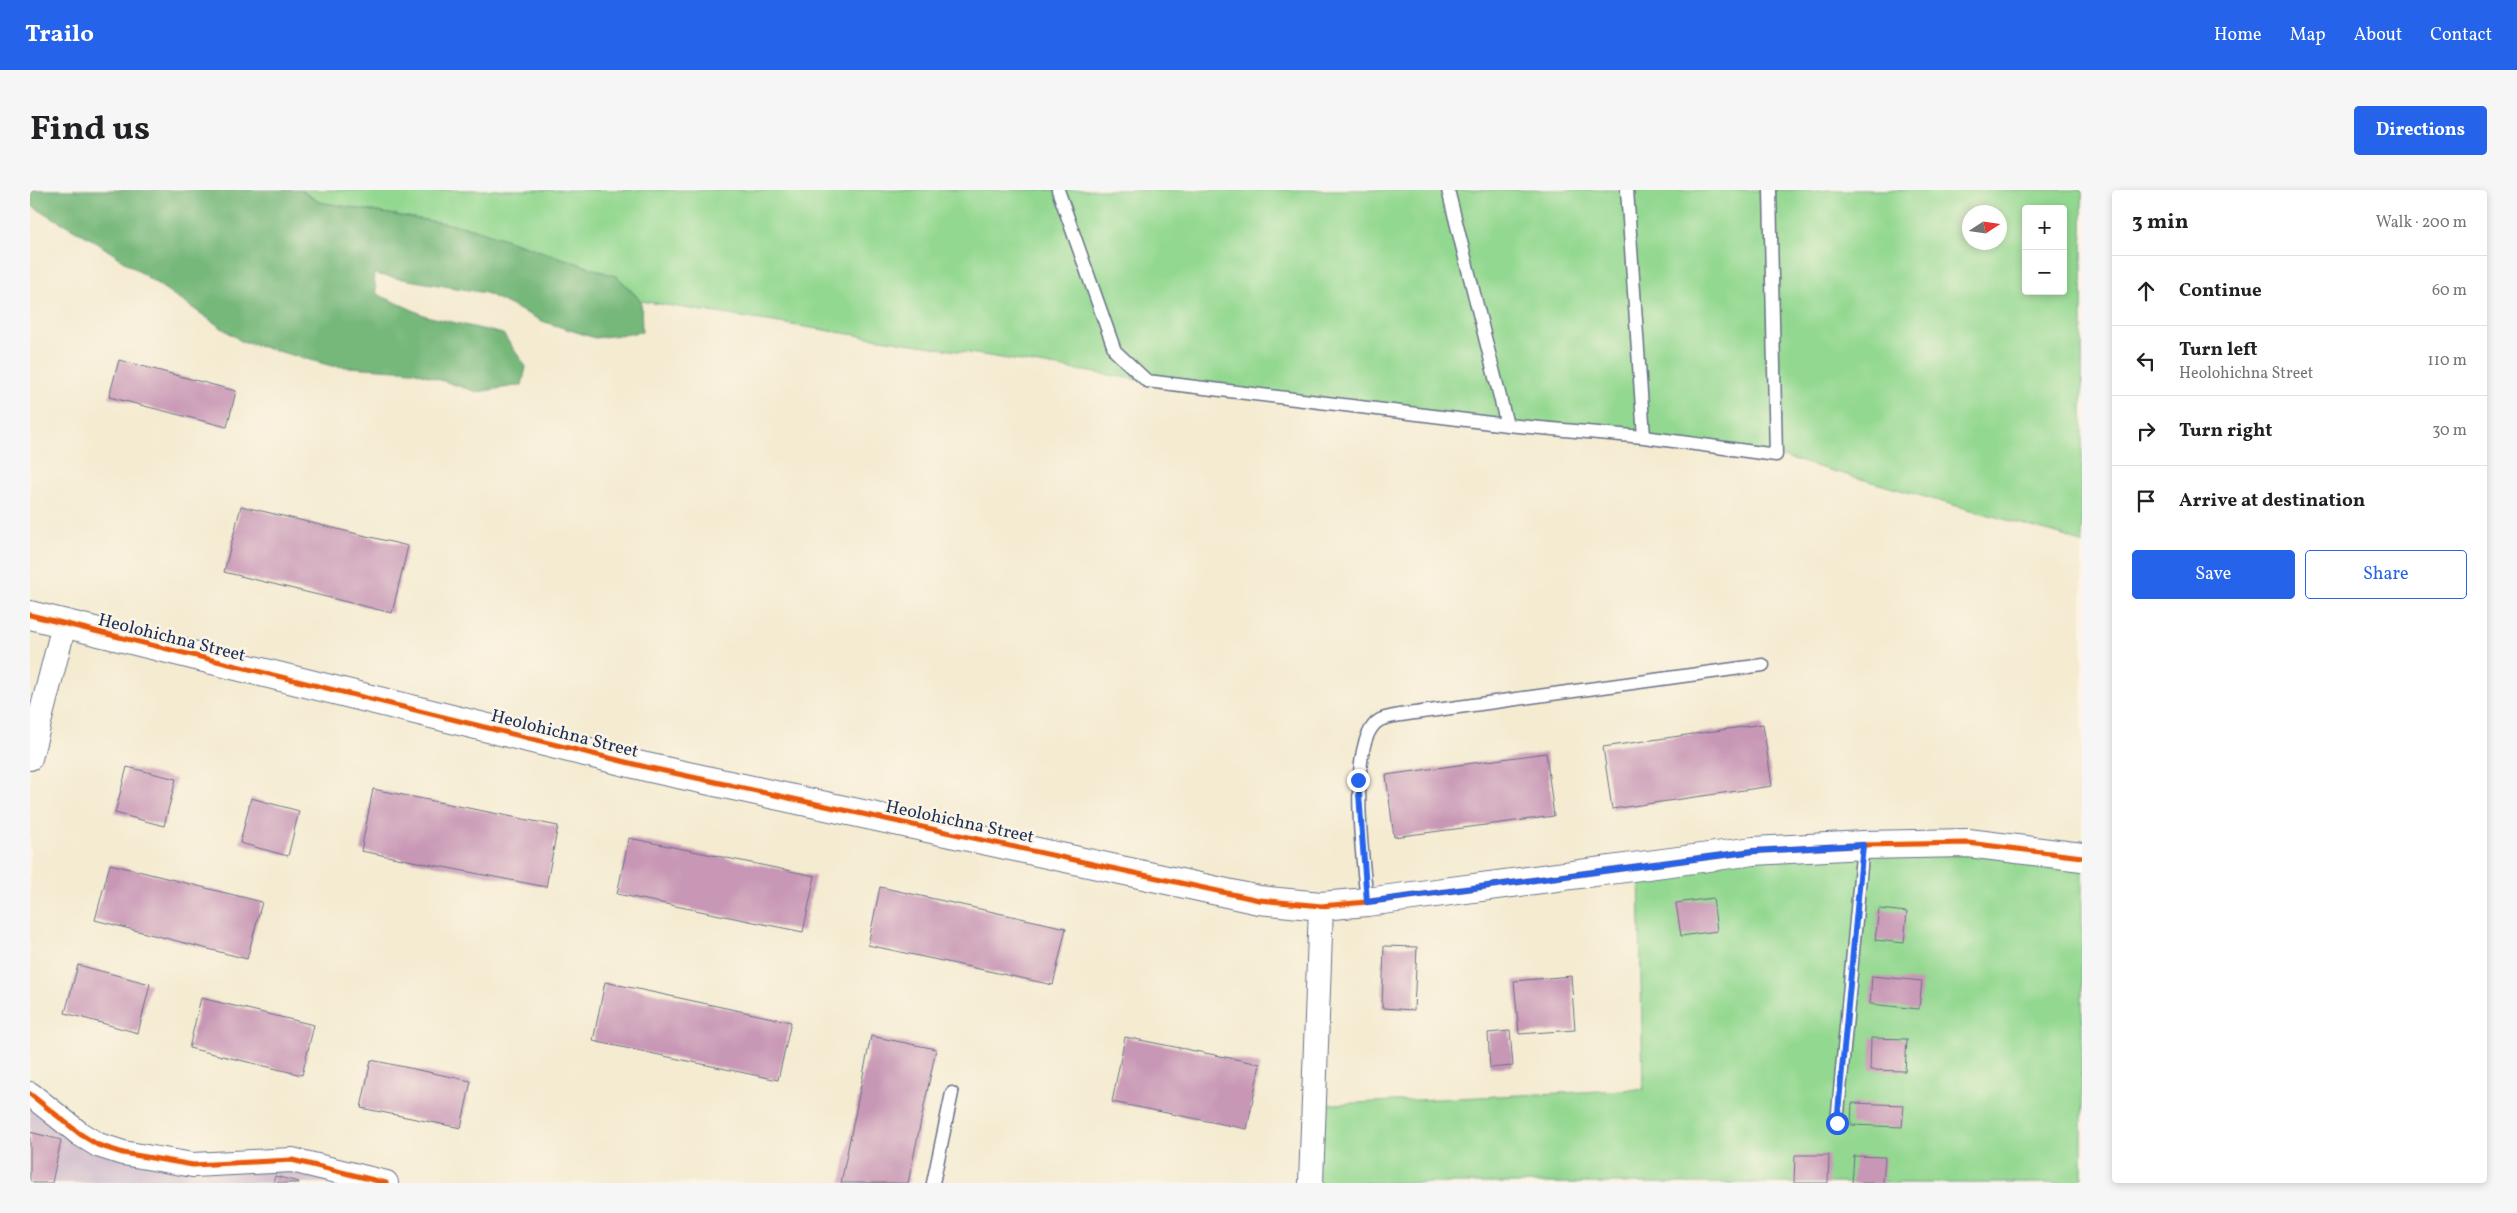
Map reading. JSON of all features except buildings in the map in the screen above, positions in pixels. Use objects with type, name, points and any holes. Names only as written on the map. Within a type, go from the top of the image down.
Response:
[{"type":"street","name":"Heolohichna Street","points":[[30,615],[64,625],[646,767],[1259,900],[1321,906],[1367,902],[1754,851],[1863,845],[1968,843],[2082,857]]},
{"type":"street","points":[[30,758],[64,625]]},
{"type":"street","points":[[1312,1183],[1321,906]]},
{"type":"street","points":[[30,1094],[80,1134],[98,1145],[122,1153],[193,1165],[292,1160],[386,1183]]},
{"type":"lane","points":[[1058,190],[1116,351],[1147,382],[1507,425],[1644,437],[1776,455],[1770,190]]},
{"type":"lane","points":[[1448,190],[1507,425]]},
{"type":"lane","points":[[1627,190],[1644,437]]},
{"type":"lane","points":[[1367,902],[1358,780],[1366,737],[1380,720],[1422,712],[1762,666]]},
{"type":"lane","points":[[1837,1123],[1863,845]]},
{"type":"lane","points":[[933,1183],[952,1093]]},
{"type":"shaded area","points":[[30,1094],[80,1134],[229,1162],[386,1183],[30,1183]]},
{"type":"green space","points":[[30,190],[301,190],[319,202],[472,228],[618,277],[641,301],[642,332],[595,338],[542,321],[486,293],[373,274],[377,294],[426,316],[503,334],[526,367],[522,385],[477,392],[413,371],[332,366],[241,341],[93,240],[30,205]]},
{"type":"green space","points":[[301,190],[2082,190],[2082,545],[2071,538],[1776,455],[1147,381],[641,301],[618,277],[472,228],[319,202]]},
{"type":"green space","points":[[1754,851],[2082,857],[2082,1183],[1311,1183],[1314,1105],[1643,1089],[1639,867]]},
{"type":"cycle path","points":[[30,615],[646,767],[1259,900],[1321,906],[1367,902],[1754,851],[1863,845],[1968,843],[2082,857]]},
{"type":"cycle path","points":[[30,1094],[80,1134],[98,1145],[123,1153],[193,1165],[292,1160],[386,1183]]},
{"type":"route","points":[[1358,780],[1367,902],[1754,851],[1863,845],[1837,1123]]}]
